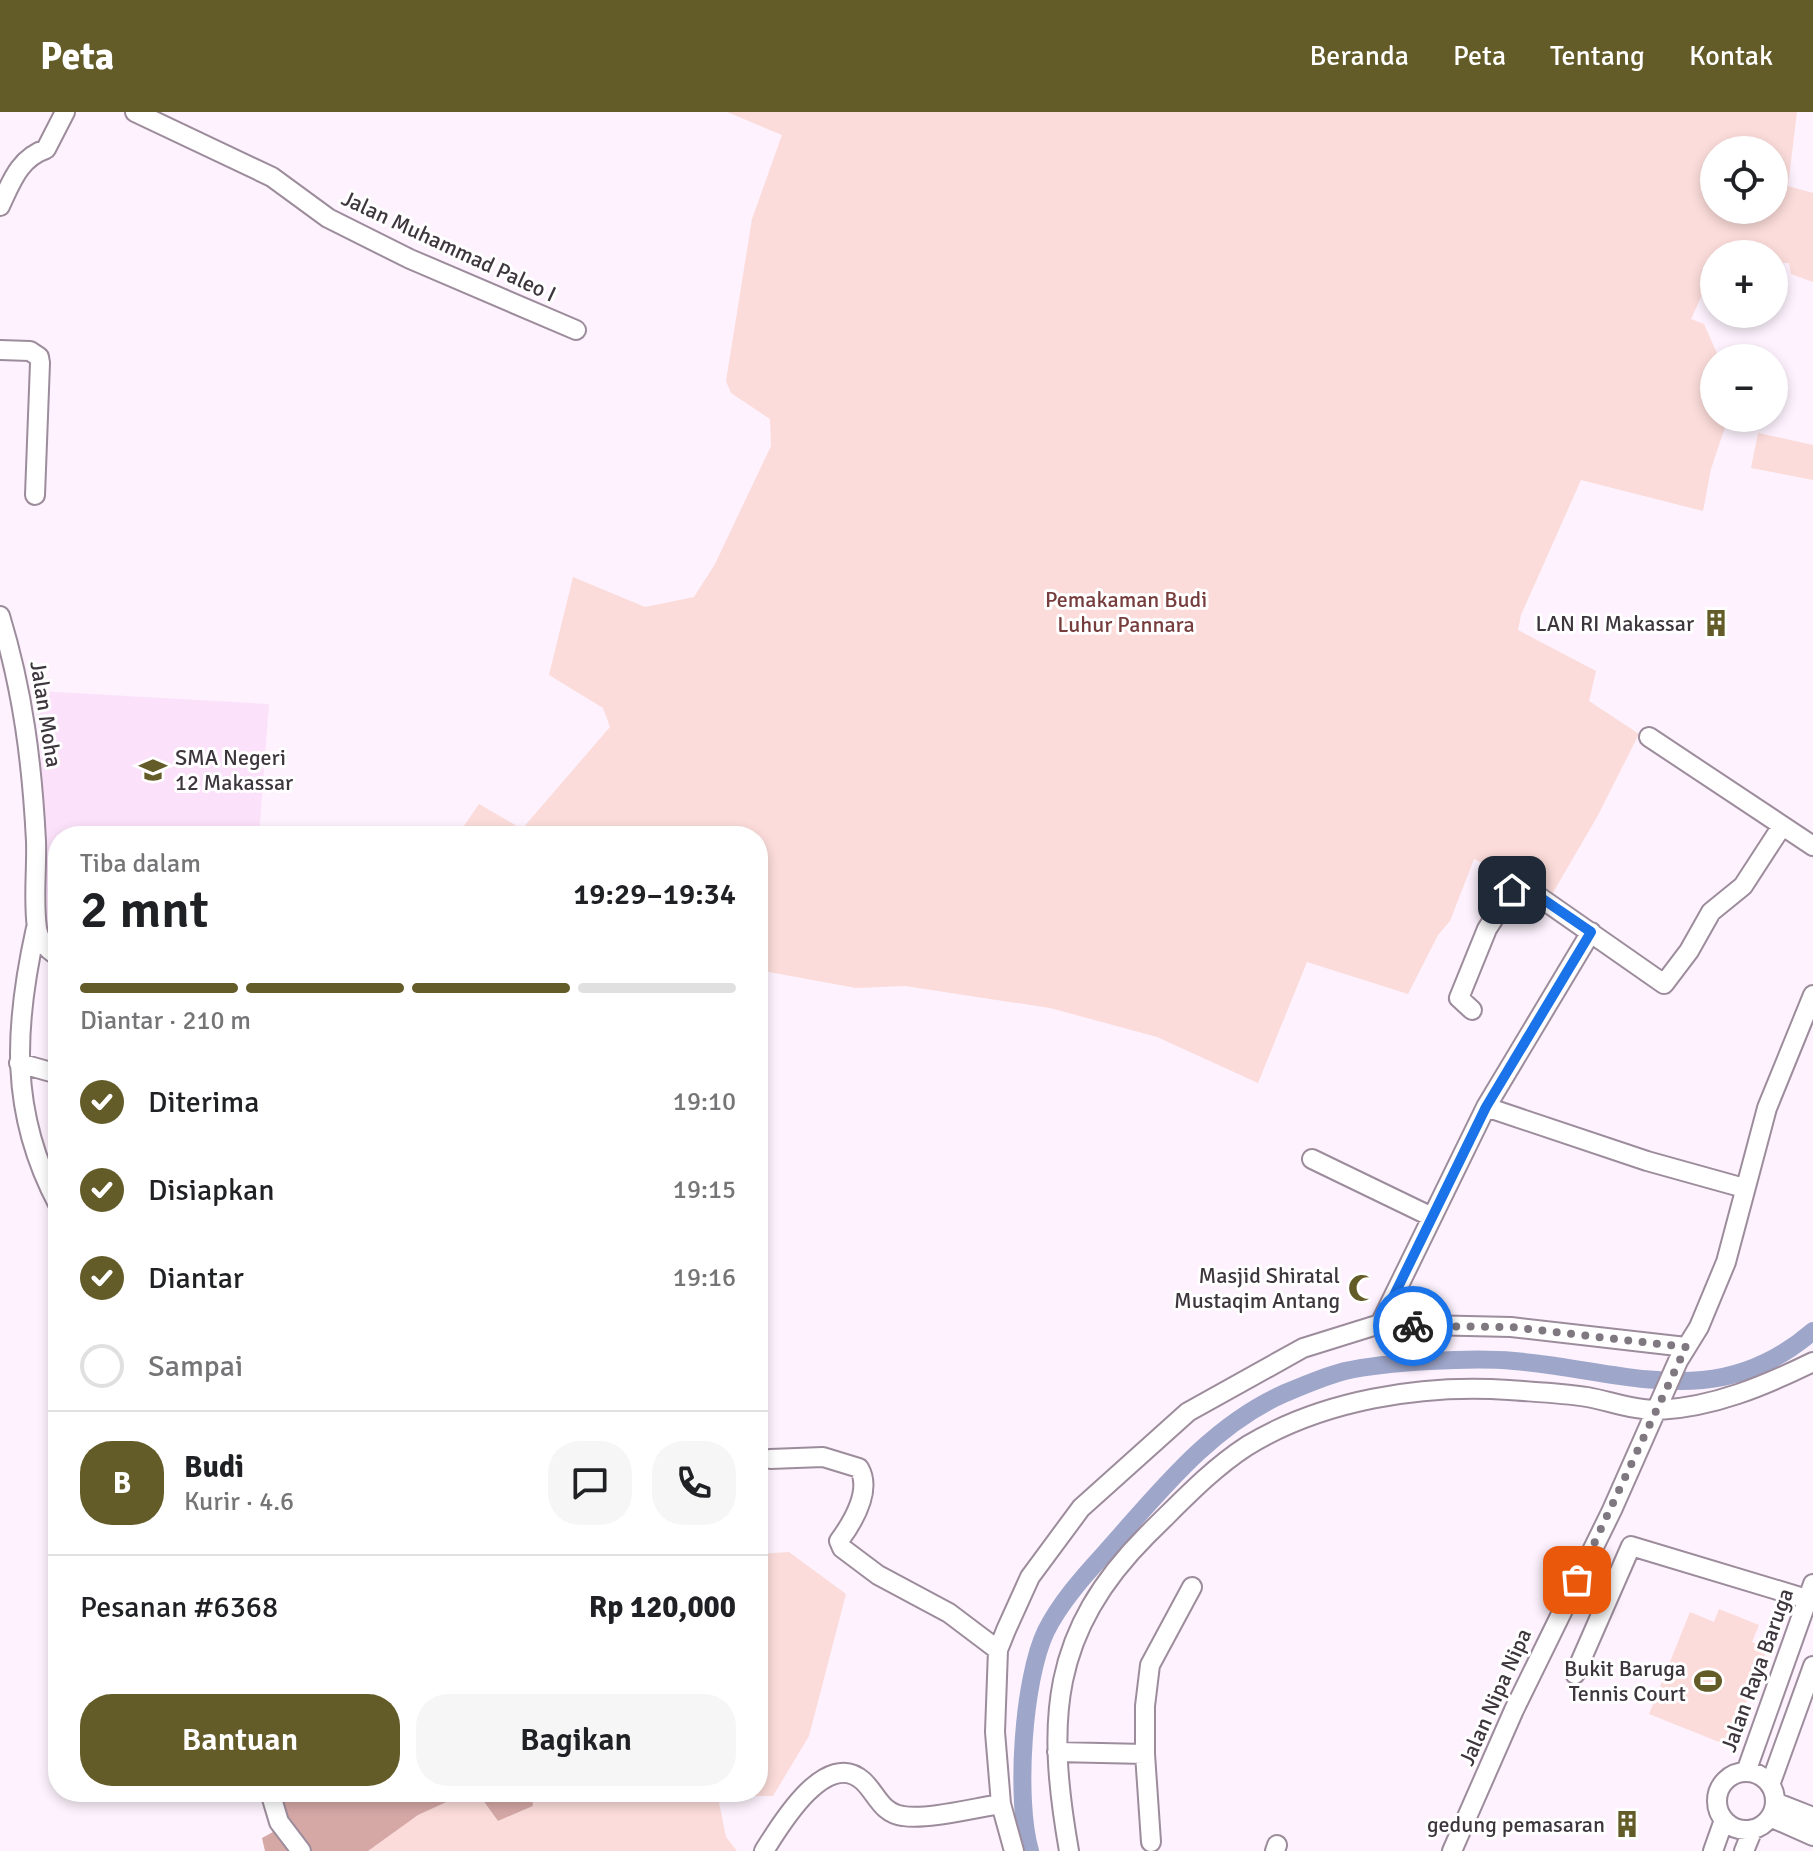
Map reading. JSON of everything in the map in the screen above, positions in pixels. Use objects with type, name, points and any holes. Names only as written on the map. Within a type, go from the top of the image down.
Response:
[{"type":"street","points":[[0,206],[15,171],[36,152],[46,149],[65,112]]},
{"type":"street","name":"Jalan Muhammad Paleo I","points":[[135,112],[166,118],[272,177],[328,218],[410,259],[576,330]]},
{"type":"street","points":[[0,350],[30,351],[39,357],[35,495]]},
{"type":"street","name":"Jalan Moha","points":[[0,616],[18,673],[27,726],[34,804],[37,925],[19,1014],[19,1063],[24,1119],[48,1171]]},
{"type":"street","points":[[1649,737],[1813,846]]},
{"type":"street","points":[[1472,1010],[1459,998],[1487,929],[1512,890],[1525,887],[1664,984],[1711,912],[1743,886],[1782,826]]},
{"type":"street","points":[[37,925],[40,939],[48,947]]},
{"type":"street","points":[[1380,1324],[1486,1107],[1591,932]]},
{"type":"street","name":"Jalan Nipa Nipa","points":[[1452,1851],[1514,1710],[1682,1354],[1699,1327],[1726,1262],[1767,1108],[1813,995]]},
{"type":"street","points":[[19,1063],[48,1071]]},
{"type":"street","points":[[1486,1107],[1647,1161],[1744,1188]]},
{"type":"street","points":[[1312,1159],[1432,1217]]},
{"type":"street","points":[[1014,1851],[1001,1804],[995,1732],[998,1650],[1030,1577],[1053,1541],[1081,1508],[1188,1412],[1255,1371],[1303,1348],[1380,1324],[1511,1327],[1682,1354]]},
{"type":"street","points":[[1069,1851],[1057,1752],[1060,1691],[1073,1639],[1093,1601],[1129,1553],[1205,1478],[1248,1446],[1310,1416],[1374,1398],[1443,1391],[1521,1391],[1582,1396],[1656,1410],[1714,1402],[1767,1385],[1813,1362]]},
{"type":"street","points":[[770,1459],[823,1457],[859,1468],[865,1478],[862,1498],[839,1541],[842,1548],[878,1575],[949,1613],[998,1650]]},
{"type":"street","points":[[1575,1674],[1631,1546],[1810,1591]]},
{"type":"street","points":[[1151,1842],[1145,1754],[1145,1706],[1150,1665],[1192,1587]]},
{"type":"street","name":"Jalan Raya Baruga","points":[[1746,1772],[1810,1591]]},
{"type":"street","points":[[1744,1851],[1753,1829],[1772,1801],[1813,1666]]},
{"type":"street","points":[[1057,1752],[1145,1754]]},
{"type":"street","points":[[1753,1829],[1737,1829],[1724,1820],[1717,1799],[1726,1780],[1746,1772],[1755,1773],[1772,1801],[1813,1836]]},
{"type":"street","points":[[764,1851],[789,1810],[821,1780],[838,1774],[864,1781],[884,1807],[906,1817],[1001,1804]]},
{"type":"street","points":[[1772,1801],[1813,1817]]},
{"type":"street","points":[[273,1802],[279,1822],[301,1851]]},
{"type":"street","points":[[1713,1851],[1724,1820]]},
{"type":"shaded area","name":"SMA Negeri 12 Makassar","points":[[38,691],[269,704],[260,826],[48,826],[48,936]]},
{"type":"shaded area","points":[[265,1802],[446,1802],[418,1815],[368,1851],[265,1851],[262,1838],[273,1832]]},
{"type":"shaded area","points":[[484,1802],[533,1802],[533,1806],[498,1821]]},
{"type":"green space","name":"Pemakaman Budi Luhur Pannara","points":[[727,112],[1797,112],[1788,186],[1813,193],[1813,282],[1791,274],[1788,240],[1700,240],[1700,299],[1691,319],[1700,322],[1700,328],[1706,328],[1713,344],[1700,344],[1700,432],[1723,432],[1711,469],[1703,511],[1581,480],[1521,615],[1518,630],[1596,671],[1589,701],[1639,734],[1597,817],[1544,908],[1527,901],[1509,876],[1474,859],[1450,921],[1438,935],[1408,994],[1307,962],[1258,1083],[1157,1037],[1050,1008],[905,986],[856,988],[768,972],[768,826],[525,826],[610,727],[603,708],[549,675],[573,577],[645,607],[694,597],[715,564],[771,446],[770,419],[731,393],[726,381],[752,219],[782,135]]},
{"type":"green space","points":[[1758,433],[1813,445],[1813,480],[1751,468]]},
{"type":"green space","name":"Pemakaman Budi Luhur Pannara","points":[[479,804],[517,826],[464,826]]},
{"type":"green space","points":[[789,1552],[846,1594],[809,1736],[773,1796],[768,1796],[768,1553]]},
{"type":"green space","name":"Bukit Baruga Tennis Court","points":[[1719,1609],[1759,1625],[1752,1642],[1767,1649],[1729,1746],[1649,1714],[1690,1612],[1714,1622]]},
{"type":"green space","points":[[441,1802],[484,1802],[498,1821],[533,1806],[533,1802],[719,1802],[726,1837],[737,1851],[368,1851]]},
{"type":"waterway","points":[[1030,1851],[1023,1801],[1024,1740],[1032,1678],[1046,1631],[1080,1581],[1164,1486],[1208,1444],[1256,1408],[1283,1394],[1345,1371],[1429,1361],[1514,1361],[1632,1378],[1705,1380],[1741,1372],[1777,1357],[1813,1331]]},
{"type":"way so far","points":[[1413,1326],[1511,1327],[1686,1347],[1577,1580]]},
{"type":"place","name":"LAN RI Makassar","points":[[1716,623]]},
{"type":"place","name":"SMA Negeri 12 Makassar","points":[[153,770]]},
{"type":"place","name":"Masjid Shiratal Mustaqim Antang","points":[[1362,1288]]},
{"type":"place","name":"Bukit Baruga Tennis Court","points":[[1708,1681]]},
{"type":"place","name":"gedung pemasaran","points":[[1627,1824]]},
{"type":"route","points":[[1413,1326],[1380,1324],[1486,1107],[1591,932],[1550,901],[1525,887],[1512,890]]}]
